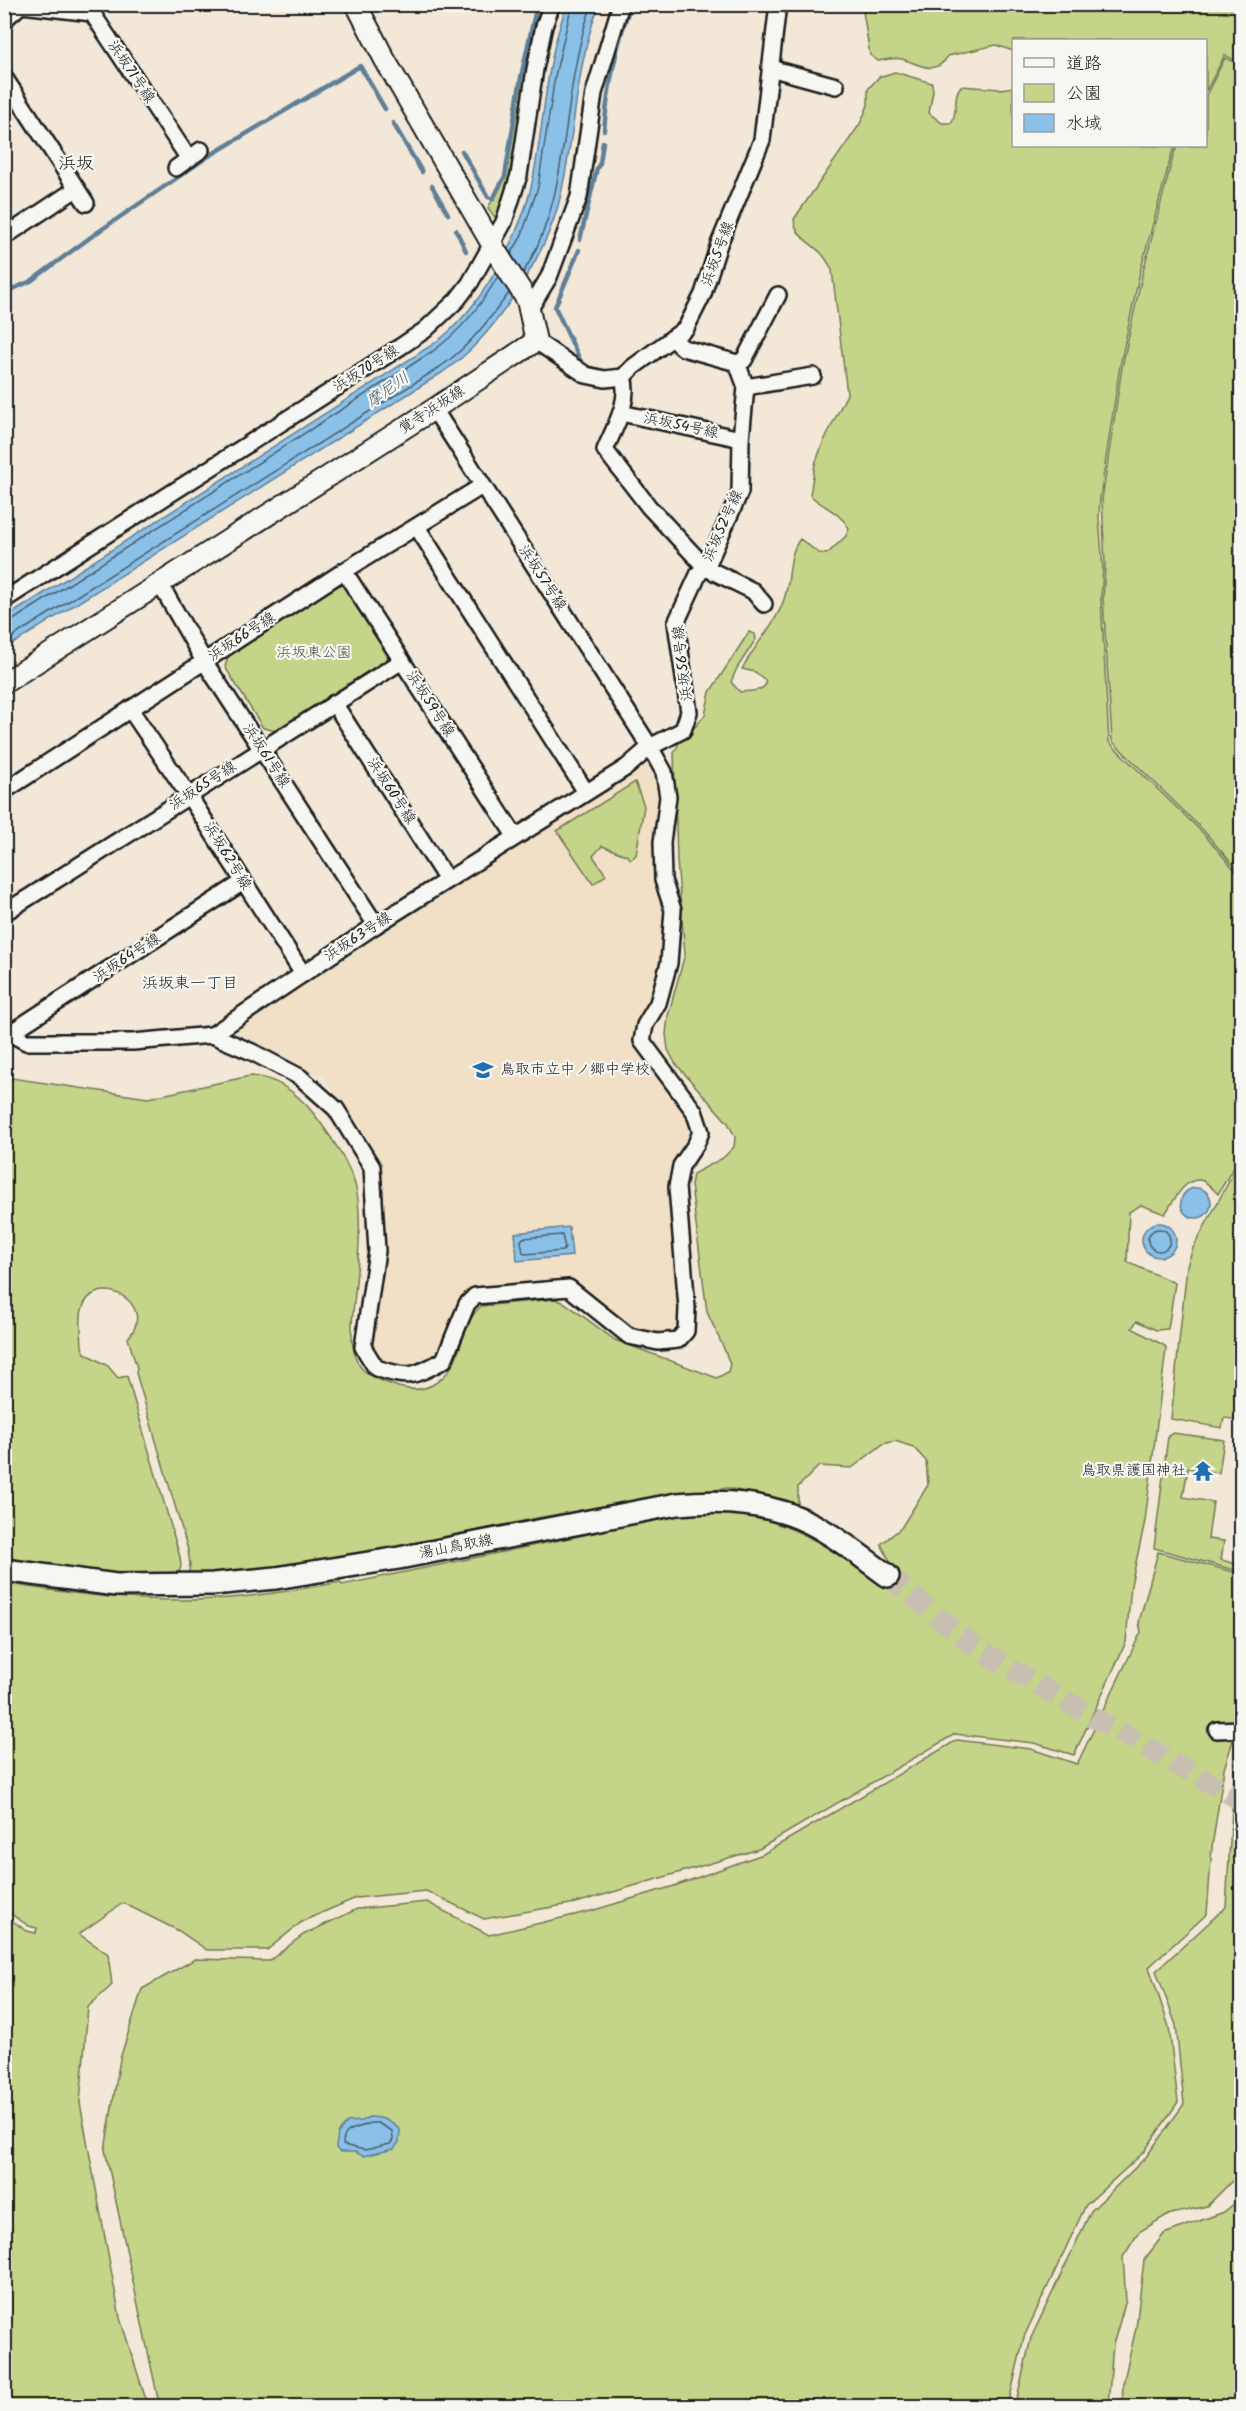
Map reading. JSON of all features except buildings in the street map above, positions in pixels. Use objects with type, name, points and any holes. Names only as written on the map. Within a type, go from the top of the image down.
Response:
[{"type":"main road","name":"湯山鳥取線","points":[[4,1570],[116,1585],[213,1584],[276,1578],[399,1558],[677,1504],[710,1501],[748,1504],[781,1511],[812,1524],[888,1576]]},
{"type":"street","points":[[356,4],[385,60],[528,305],[536,341],[586,375],[605,379],[623,377]]},
{"type":"street","name":"浜坂70号線","points":[[4,600],[424,330],[456,300],[495,248],[504,222],[519,175],[544,26],[552,4]]},
{"type":"street","points":[[528,305],[549,276],[579,197],[594,93],[621,4]]},
{"type":"street","name":"浜坂5号線","points":[[623,377],[686,328],[703,294],[719,244],[762,140],[778,4]]},
{"type":"street","points":[[4,20],[22,5]]},
{"type":"street","name":"浜坂71号線","points":[[22,5],[92,14],[195,154],[176,168]]},
{"type":"street","points":[[770,68],[836,86]]},
{"type":"street","points":[[4,77],[86,202]]},
{"type":"street","points":[[5,235],[76,189]]},
{"type":"street","points":[[672,338],[683,348],[737,363],[744,360],[778,295]]},
{"type":"street","name":"覚寺浜坂線","points":[[4,683],[434,409],[536,341]]},
{"type":"street","name":"浜坂52号線","points":[[623,377],[627,389],[621,412],[605,450],[650,507],[706,568],[740,492],[741,439],[746,387],[737,363]]},
{"type":"street","points":[[746,387],[813,376]]},
{"type":"street","name":"浜坂57号線","points":[[212,1035],[252,1052],[300,1077],[336,1109],[372,1167],[377,1251],[363,1347],[376,1368],[402,1376],[420,1372],[444,1360],[466,1304],[475,1296],[569,1288],[629,1336],[658,1342],[678,1340],[686,1331],[687,1308],[677,1187],[681,1166],[701,1132],[694,1111],[642,1041],[645,1025],[658,1003],[669,963],[673,910],[663,880],[662,842],[668,797],[664,772],[434,409]]},
{"type":"street","name":"浜坂54号線","points":[[621,412],[741,439]]},
{"type":"street","name":"浜坂66号線","points":[[4,791],[204,661],[482,486]]},
{"type":"street","points":[[417,527],[586,792]]},
{"type":"street","points":[[706,568],[753,591],[764,604]]},
{"type":"street","name":"浜坂56号線","points":[[683,730],[689,712],[675,623],[699,573],[706,568]]},
{"type":"street","name":"浜坂59号線","points":[[344,572],[515,836]]},
{"type":"street","name":"浜坂61号線","points":[[160,584],[204,661],[376,925]]},
{"type":"street","name":"浜坂65号線","points":[[4,913],[402,661]]},
{"type":"street","name":"浜坂60号線","points":[[334,703],[447,879]]},
{"type":"street","name":"浜坂62号線","points":[[130,709],[189,796],[303,974]]},
{"type":"street","name":"浜坂63号線","points":[[7,1031],[26,1042],[133,1042],[212,1035],[447,879],[627,767],[650,747],[683,730]]},
{"type":"street","name":"浜坂64号線","points":[[7,1031],[243,882]]},
{"type":"street","points":[[1217,1730],[1242,1729]]},
{"type":"shaded area","name":"鳥取市立中ノ郷中学校","points":[[644,763],[652,763],[660,771],[667,902],[664,954],[656,991],[637,1031],[690,1116],[695,1135],[685,1151],[682,1312],[679,1320],[671,1331],[662,1336],[634,1332],[569,1285],[471,1291],[436,1355],[424,1365],[399,1370],[383,1362],[368,1347],[384,1250],[382,1178],[378,1166],[325,1078],[228,1035],[228,1030]]},
{"type":"green space","points":[[538,5],[548,5],[518,160],[497,220],[488,208],[506,176],[523,68]]},
{"type":"green space","points":[[862,5],[1241,5],[1241,64],[1225,55],[1207,89],[1207,39],[1012,39],[1012,51],[996,45],[948,56],[938,66],[932,67],[921,66],[899,58],[878,61],[870,55]]},
{"type":"green space","points":[[1225,58],[1242,66],[1241,874],[1203,830],[1112,741],[1103,599],[1105,566],[1102,499],[1122,367],[1143,271],[1174,153],[1177,147],[1207,147],[1207,93]]},
{"type":"green space","points":[[895,72],[932,83],[929,113],[942,123],[951,123],[955,114],[958,90],[961,86],[1000,89],[1012,87],[1012,147],[1175,147],[1140,272],[1120,366],[1100,498],[1099,518],[1103,568],[1101,599],[1109,742],[1201,831],[1241,877],[1241,1154],[1218,1194],[1205,1182],[1197,1180],[1181,1190],[1165,1214],[1141,1205],[1129,1212],[1127,1262],[1175,1283],[1168,1329],[1156,1330],[1137,1321],[1132,1328],[1165,1346],[1166,1349],[1145,1521],[1131,1585],[1126,1642],[1074,1755],[1034,1743],[955,1734],[759,1849],[576,1903],[484,1919],[426,1891],[356,1898],[303,1921],[267,1950],[207,1950],[179,1931],[123,1903],[79,1934],[108,1954],[112,1985],[88,2007],[80,2103],[120,2318],[148,2406],[5,2406],[5,1916],[27,1931],[36,1933],[37,1928],[29,1926],[5,1910],[4,1583],[71,1593],[138,1599],[202,1600],[242,1597],[340,1582],[342,1585],[604,1531],[604,1529],[667,1517],[704,1513],[755,1517],[799,1532],[840,1556],[880,1584],[894,1569],[881,1544],[901,1528],[928,1485],[926,1461],[913,1447],[895,1441],[883,1444],[852,1468],[819,1466],[798,1487],[798,1505],[728,1488],[537,1518],[342,1560],[188,1578],[190,1564],[188,1550],[136,1373],[137,1368],[128,1338],[136,1325],[136,1313],[121,1295],[110,1291],[98,1292],[88,1298],[82,1310],[82,1347],[85,1353],[108,1366],[118,1378],[127,1376],[181,1567],[177,1576],[163,1578],[72,1571],[5,1560],[5,1077],[148,1098],[250,1076],[278,1083],[294,1093],[327,1132],[355,1183],[359,1230],[352,1327],[354,1353],[363,1370],[382,1381],[412,1390],[432,1385],[443,1377],[456,1358],[473,1315],[481,1306],[555,1299],[565,1303],[615,1340],[717,1378],[728,1372],[730,1364],[707,1312],[691,1185],[693,1174],[723,1158],[734,1147],[735,1137],[728,1123],[675,1063],[668,1050],[666,1034],[668,1016],[685,954],[677,861],[674,753],[681,739],[705,715],[710,692],[749,632],[755,634],[756,639],[737,668],[731,682],[740,692],[758,690],[766,684],[765,680],[755,672],[742,669],[783,603],[793,551],[800,539],[819,553],[827,554],[846,536],[849,528],[841,518],[810,495],[815,464],[847,394],[832,270],[823,255],[800,235],[794,219],[860,124],[868,105],[868,89],[879,77]]},
{"type":"green space","name":"浜坂東公園","points":[[338,584],[349,586],[389,650],[387,659],[276,731],[263,728],[225,667],[228,656]]},
{"type":"green space","points":[[635,782],[644,806],[636,855],[631,859],[602,846],[593,856],[606,875],[593,884],[557,831]]},
{"type":"green space","points":[[1241,1159],[1241,1420],[1224,1418],[1222,1428],[1171,1419],[1187,1266],[1193,1248]]},
{"type":"green space","points":[[1173,1433],[1224,1440],[1219,1473],[1188,1468],[1183,1497],[1213,1502],[1208,1539],[1224,1541],[1221,1560],[1241,1565],[1241,1572],[1154,1548],[1168,1436]]},
{"type":"green space","points":[[1158,1552],[1241,1574],[1241,1715],[1224,1769],[1212,1847],[1207,1914],[1149,1967],[1169,2027],[1178,2102],[1144,2152],[1086,2205],[1024,2337],[1008,2406],[169,2406],[158,2399],[105,2150],[120,2059],[142,1989],[195,1959],[269,1961],[303,1935],[357,1909],[427,1902],[489,1935],[591,1911],[674,1886],[763,1854],[957,1740],[1031,1749],[1077,1764],[1141,1632],[1139,1622]]},
{"type":"green space","points":[[1241,1741],[1241,2172],[1207,2206],[1167,2215],[1139,2232],[1123,2257],[1126,2300],[1113,2345],[1108,2406],[1015,2406],[1031,2338],[1091,2211],[1146,2157],[1184,2104],[1176,2025],[1156,1971],[1226,1907],[1236,1742]]},
{"type":"green space","points":[[1241,2198],[1241,2406],[1122,2406],[1123,2384],[1136,2328],[1144,2260],[1164,2234],[1224,2212]]},
{"type":"water","name":"摩尼川","points":[[566,5],[599,5],[585,54],[558,206],[544,245],[531,269],[487,332],[471,349],[443,372],[5,649],[5,618],[442,338],[474,304],[510,245],[527,203],[551,61]]},
{"type":"water","points":[[1196,1188],[1207,1192],[1211,1203],[1207,1214],[1196,1218],[1185,1214],[1181,1203],[1185,1192]]},
{"type":"water","points":[[1159,1223],[1171,1228],[1176,1240],[1171,1252],[1159,1257],[1147,1252],[1142,1240],[1147,1228]]},
{"type":"water","points":[[569,1227],[572,1256],[517,1261],[515,1233]]},
{"type":"water","points":[[369,2117],[386,2120],[400,2130],[399,2142],[394,2149],[363,2156],[355,2152],[340,2152],[336,2148],[338,2133],[347,2122],[361,2121]]},
{"type":"waterway","points":[[462,151],[488,197],[493,199],[505,176],[521,77],[537,4]]},
{"type":"waterway","points":[[604,130],[613,66],[631,4]]},
{"type":"waterway","points":[[4,293],[31,281],[209,156],[360,66],[385,109]]},
{"type":"waterway","points":[[393,123],[422,172]]},
{"type":"waterway","points":[[580,240],[600,163],[603,142]]},
{"type":"waterway","points":[[432,186],[448,214]]},
{"type":"waterway","points":[[456,230],[466,251]]},
{"type":"waterway","points":[[579,250],[555,307],[581,362]]},
{"type":"tunnel","points":[[888,1576],[976,1648],[1242,1801]]},
{"type":"place","name":"鳥取市立中ノ郷中学校","points":[[483,1070]]},
{"type":"place","name":"鳥取県護国神社","points":[[1203,1471]]},
{"type":"district","name":"浜坂","points":[[76,164]]},
{"type":"district","name":"浜坂東一丁目","points":[[190,983]]}]
